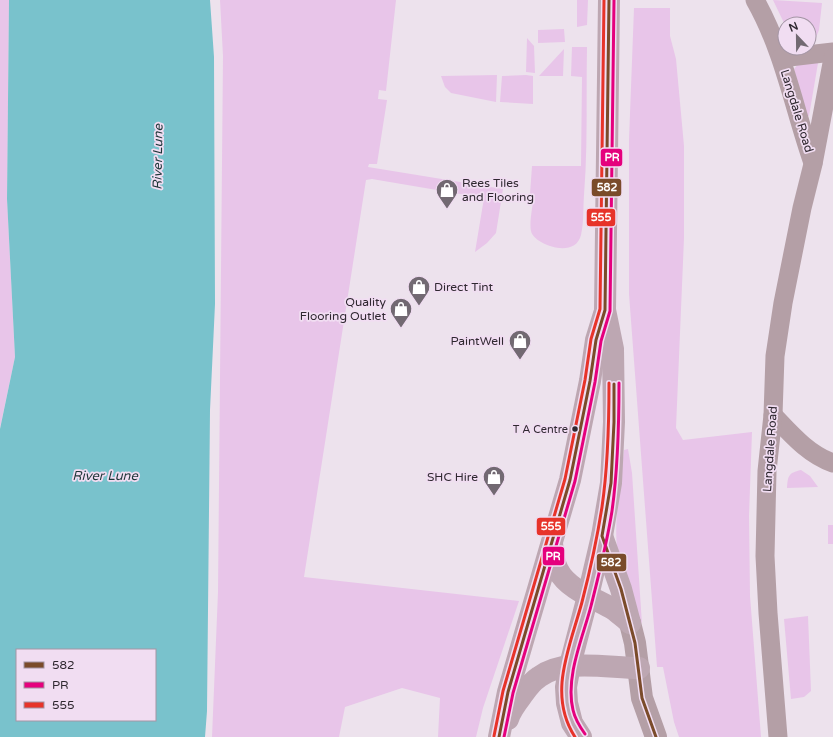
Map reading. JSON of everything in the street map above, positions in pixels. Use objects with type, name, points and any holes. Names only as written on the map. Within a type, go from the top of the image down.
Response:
[{"type":"main road","points":[[581,737],[572,724],[567,703],[566,686],[602,536],[611,483],[614,416],[613,349],[605,310],[609,0]]},
{"type":"main road","points":[[500,737],[508,692],[570,480],[596,340],[605,310]]},
{"type":"main road","points":[[602,536],[621,589],[630,623]]},
{"type":"main road","points":[[552,541],[553,559],[558,571],[566,581],[588,596],[614,610],[630,623]]},
{"type":"main road","points":[[500,737],[510,713],[521,697],[538,677],[548,671],[570,666],[639,668]]},
{"type":"street","name":"Langdale Road","points":[[755,0],[764,16],[781,58],[813,164]]},
{"type":"street","name":"Langdale Road","points":[[781,58],[833,52]]},
{"type":"street","name":"Langdale Road","points":[[778,737],[765,556],[767,470],[773,415],[775,356],[802,208],[813,164],[833,58]]},
{"type":"street","points":[[773,415],[797,442],[823,459],[833,463]]},
{"type":"street","points":[[630,623],[635,643],[642,698],[656,737]]},
{"type":"shaded area","points":[[0,0],[9,0],[7,199],[15,357],[0,428]]},
{"type":"shaded area","points":[[220,0],[396,0],[386,91],[379,90],[378,99],[387,100],[377,164],[369,164],[368,167],[503,189],[496,233],[487,243],[475,252],[484,198],[372,179],[366,180],[304,577],[519,601],[483,708],[476,737],[438,737],[440,698],[402,688],[345,707],[339,737],[212,737],[218,592],[223,56]]},
{"type":"shaded area","points":[[577,0],[588,0],[587,25],[577,27]]},
{"type":"shaded area","points":[[773,0],[822,3],[819,30],[817,35],[817,16],[781,16]]},
{"type":"shaded area","points":[[634,8],[670,8],[670,36],[676,59],[684,146],[684,238],[676,428],[683,440],[752,432],[749,516],[750,596],[761,737],[679,737],[674,722],[663,667],[657,667],[629,294],[629,140]]},
{"type":"shaded area","points":[[564,29],[565,42],[538,43],[538,30]]},
{"type":"shaded area","points":[[527,38],[534,46],[535,73],[526,72]]},
{"type":"shaded area","points":[[572,47],[587,47],[584,200],[581,235],[577,243],[571,247],[563,248],[546,245],[533,236],[530,223],[534,195],[530,194],[532,166],[581,166],[582,77],[571,76]]},
{"type":"shaded area","points":[[564,49],[563,76],[539,76]]},
{"type":"shaded area","points":[[818,63],[809,116],[806,115],[804,110],[794,69],[798,64]]},
{"type":"shaded area","points":[[497,75],[496,102],[451,93],[445,87],[441,76]]},
{"type":"shaded area","points":[[502,76],[533,76],[533,104],[500,102]]},
{"type":"shaded area","points":[[628,449],[632,473],[642,624],[623,578],[617,549],[616,521],[619,492],[624,450]]},
{"type":"shaded area","points":[[801,470],[810,476],[818,487],[787,488],[791,474]]},
{"type":"shaded area","points":[[828,525],[833,525],[833,544],[828,544]]},
{"type":"shaded area","points":[[808,616],[811,691],[804,697],[791,699],[784,619]]},
{"type":"water","name":"River Lune","points":[[9,0],[210,0],[214,57],[215,304],[210,410],[207,711],[205,737],[0,737],[0,429],[15,357],[7,199]]},
{"type":"transit line","name":"555","points":[[494,736],[503,691],[565,479],[585,380],[591,339],[600,309],[604,0]]},
{"type":"transit line","name":"582","points":[[499,737],[508,692],[570,480],[590,381],[596,340],[605,310],[609,0]]},
{"type":"transit line","name":"PR","points":[[504,737],[513,693],[575,481],[595,382],[601,341],[610,311],[614,0]]},
{"type":"transit line","name":"555","points":[[575,737],[567,721],[563,704],[562,687],[567,653],[588,579],[602,507],[608,445],[609,383]]},
{"type":"transit line","name":"PR","points":[[585,734],[578,723],[573,710],[571,684],[576,657],[603,558],[612,511],[618,447],[619,383]]},
{"type":"transit line","name":"582","points":[[614,384],[611,483],[602,536],[621,589],[635,643],[642,698],[656,737]]},
{"type":"place","name":"Rees Tiles and Flooring","points":[[447,210]]},
{"type":"place","name":"Direct Tint","points":[[419,306]]},
{"type":"place","name":"Quality Flooring Outlet","points":[[401,328]]},
{"type":"place","name":"PaintWell","points":[[520,360]]},
{"type":"place","name":"T A Centre","points":[[575,429]]},
{"type":"place","name":"SHC Hire","points":[[494,496]]}]
